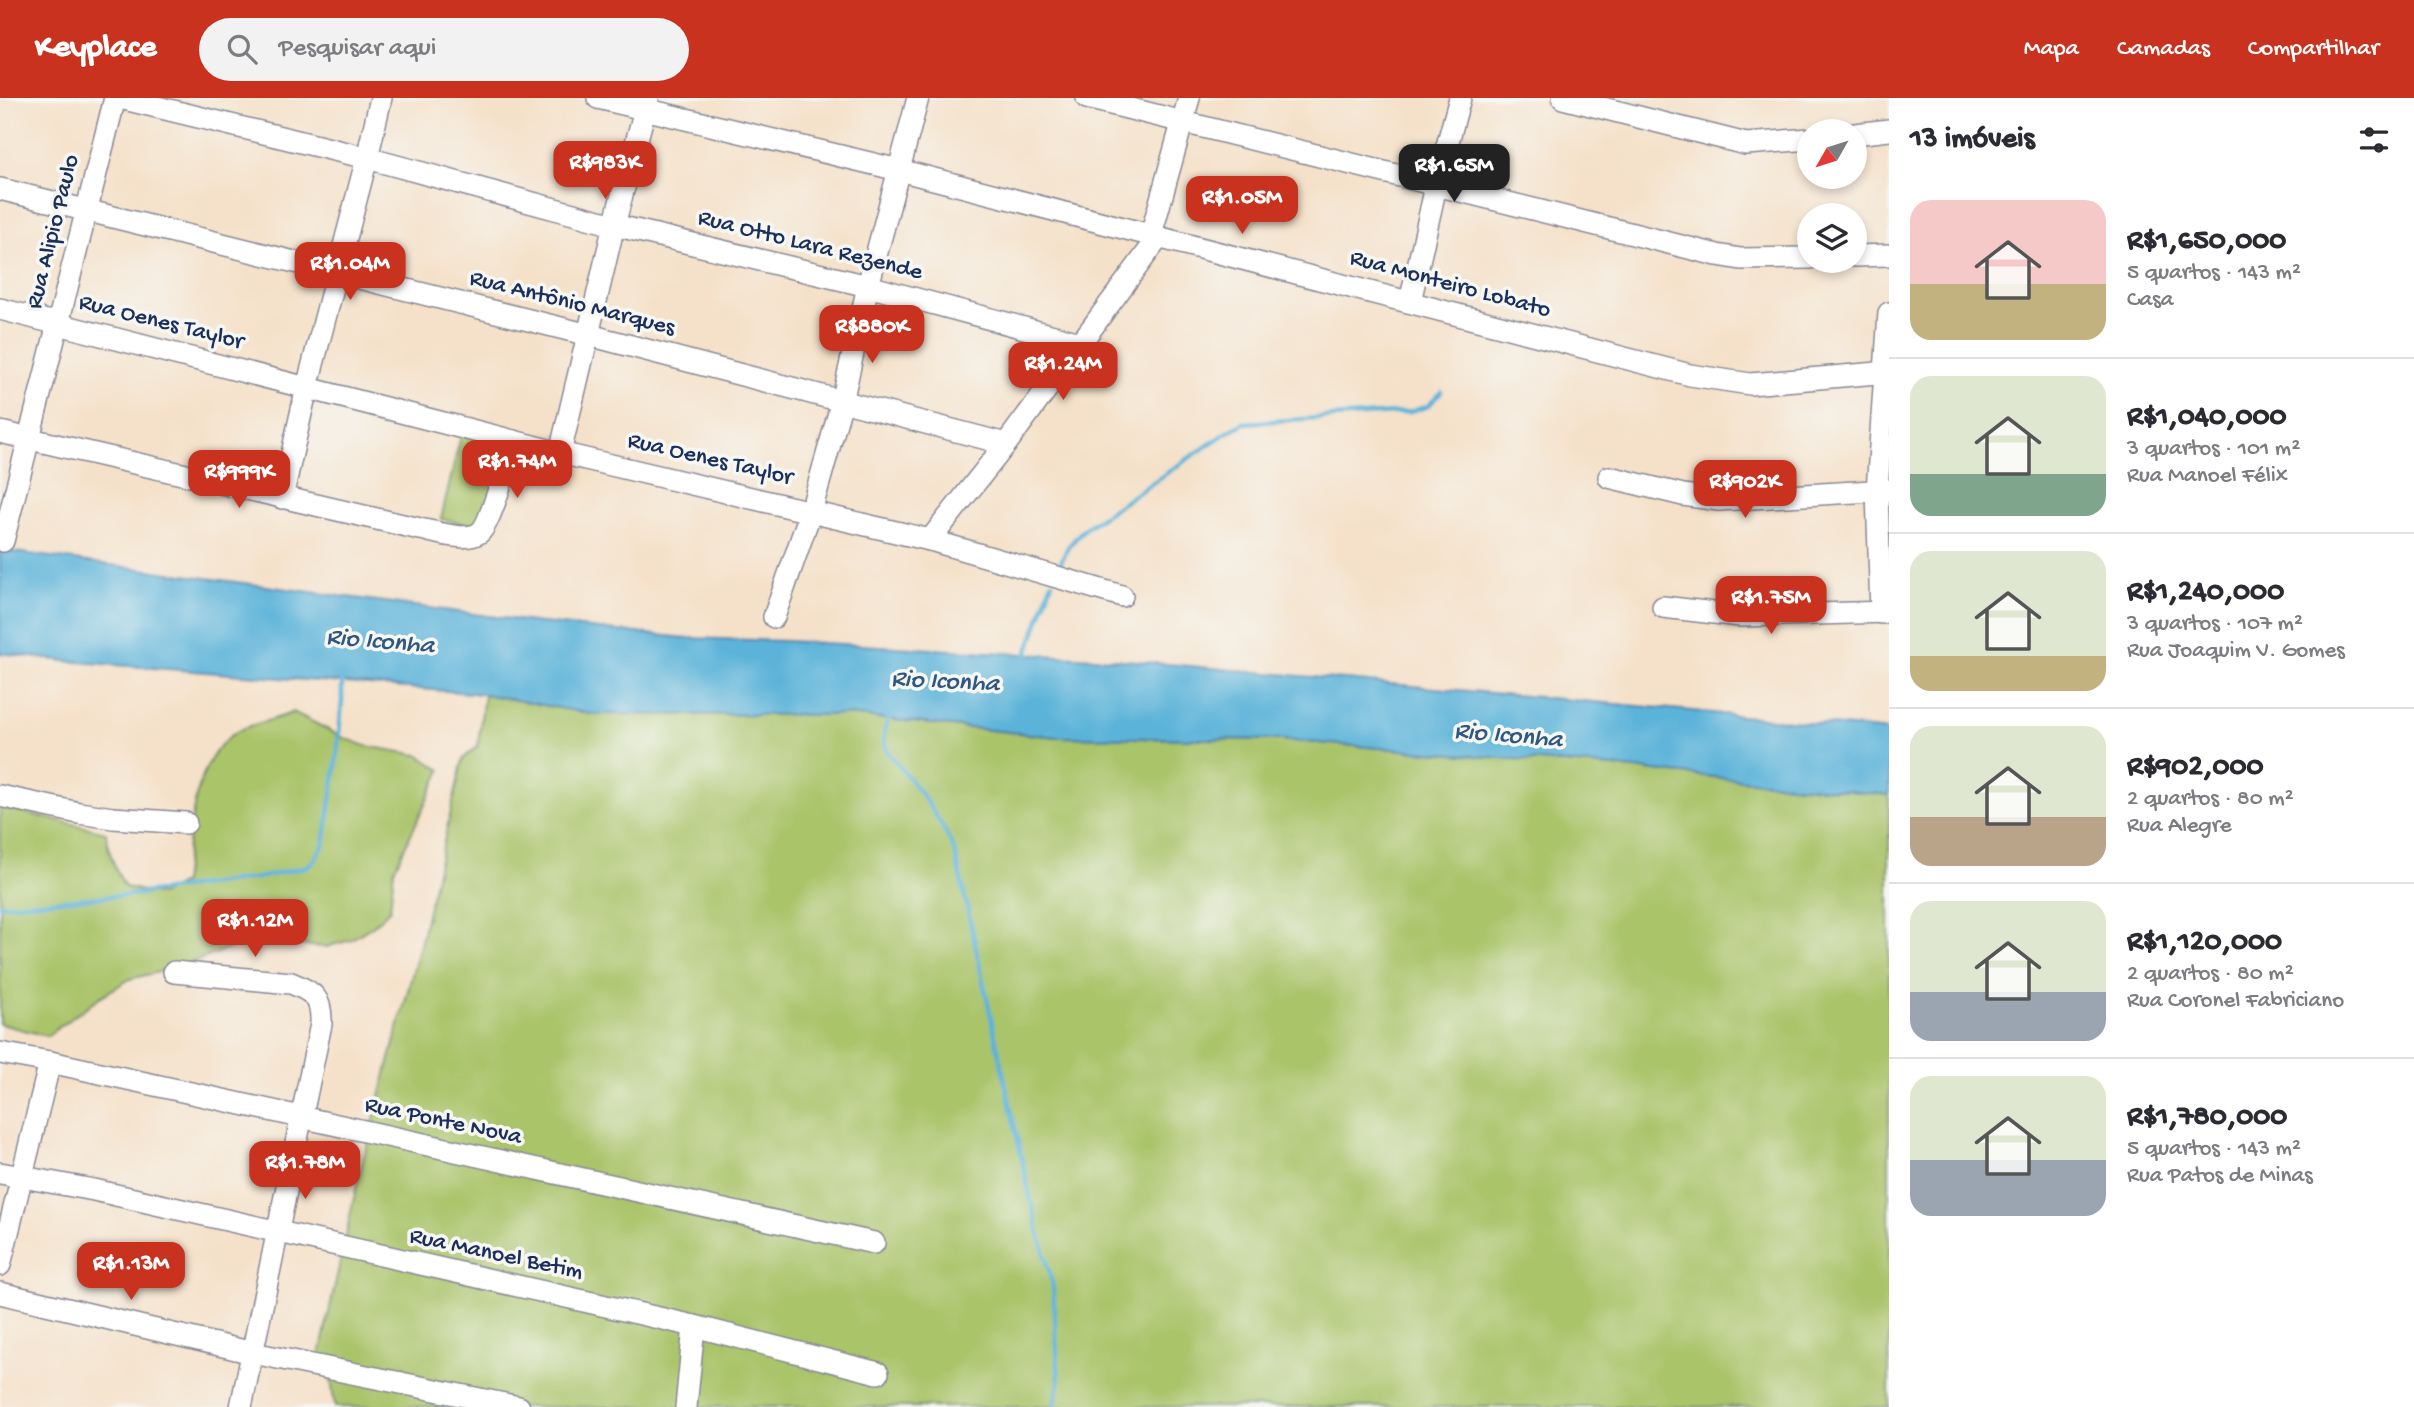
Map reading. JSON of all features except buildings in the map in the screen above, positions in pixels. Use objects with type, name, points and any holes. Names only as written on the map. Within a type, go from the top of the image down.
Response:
[{"type":"street","name":"Rua Otto Lara Rezende","points":[[118,98],[368,158],[614,225],[868,286],[1080,342]]},
{"type":"street","name":"Rua Alipio Paulo","points":[[3,541],[85,211],[118,98]]},
{"type":"street","points":[[282,498],[307,387],[368,158],[381,98]]},
{"type":"street","name":"Rua Monteiro Lobato","points":[[598,98],[646,104],[1721,380],[1750,384],[1887,372]]},
{"type":"street","points":[[774,617],[811,511],[842,402],[868,286],[918,98]]},
{"type":"street","points":[[1087,98],[1717,255],[1741,259],[1797,258]]},
{"type":"street","points":[[930,540],[1006,444],[1155,236],[1189,98]]},
{"type":"street","points":[[1410,302],[1436,186],[1460,98]]},
{"type":"street","points":[[1563,98],[1746,144],[1797,140]]},
{"type":"street","points":[[560,453],[614,225],[646,104]]},
{"type":"street","points":[[1867,133],[1889,130]]},
{"type":"street","name":"Rua Antônio Marques","points":[[0,189],[337,271],[1006,444]]},
{"type":"street","points":[[1867,256],[1889,256]]},
{"type":"street","name":"Rua Oenes Taylor","points":[[0,309],[560,453],[930,540],[1122,596]]},
{"type":"street","points":[[1664,607],[1740,616],[1885,612],[1883,490],[1889,313]]},
{"type":"street","points":[[0,432],[455,536],[479,533],[488,522],[513,441]]},
{"type":"street","points":[[1609,477],[1683,495],[1719,500],[1883,490]]},
{"type":"street","points":[[0,796],[90,815],[186,823]]},
{"type":"street","points":[[174,972],[291,984],[306,989],[317,998],[322,1010],[241,1407]]},
{"type":"street","name":"Rua Ponte Nova","points":[[0,1053],[874,1243]]},
{"type":"street","points":[[0,1265],[10,1175],[50,1062]]},
{"type":"street","name":"Rua Manoel Betim","points":[[10,1175],[94,1190],[694,1326],[878,1373]]},
{"type":"street","points":[[0,1293],[253,1353],[519,1407]]},
{"type":"street","points":[[686,1407],[694,1326]]},
{"type":"green space","points":[[463,427],[520,438],[489,529],[441,519]]},
{"type":"green space","points":[[484,694],[591,714],[847,715],[1057,737],[1281,740],[1625,768],[1889,795],[1889,1407],[335,1407],[330,1373],[317,1368],[357,1184],[420,945],[463,759],[478,746]]},
{"type":"green space","points":[[293,712],[366,746],[418,755],[441,770],[394,870],[390,909],[374,925],[350,940],[326,947],[268,943],[238,945],[183,966],[130,979],[100,997],[47,1036],[0,1024],[0,807],[106,832],[112,861],[125,887],[160,895],[183,883],[195,800],[201,780],[221,745],[236,732]]},
{"type":"water","name":"Rio Iconha","points":[[0,550],[533,622],[686,638],[1112,659],[1889,731],[1889,795],[1625,768],[1281,740],[1057,737],[847,715],[591,714],[484,694],[65,661],[0,653]]},
{"type":"waterway","points":[[1057,571],[1068,547],[1084,529],[1244,423],[1410,412],[1428,406],[1441,392]]},
{"type":"waterway","points":[[1025,660],[1052,582]]},
{"type":"waterway","points":[[0,905],[130,895],[258,878],[305,867],[313,862],[324,844],[336,767],[342,677]]},
{"type":"waterway","points":[[890,715],[884,737],[887,751],[934,812],[955,852],[1031,1201],[1053,1287],[1059,1383],[1054,1407]]}]
